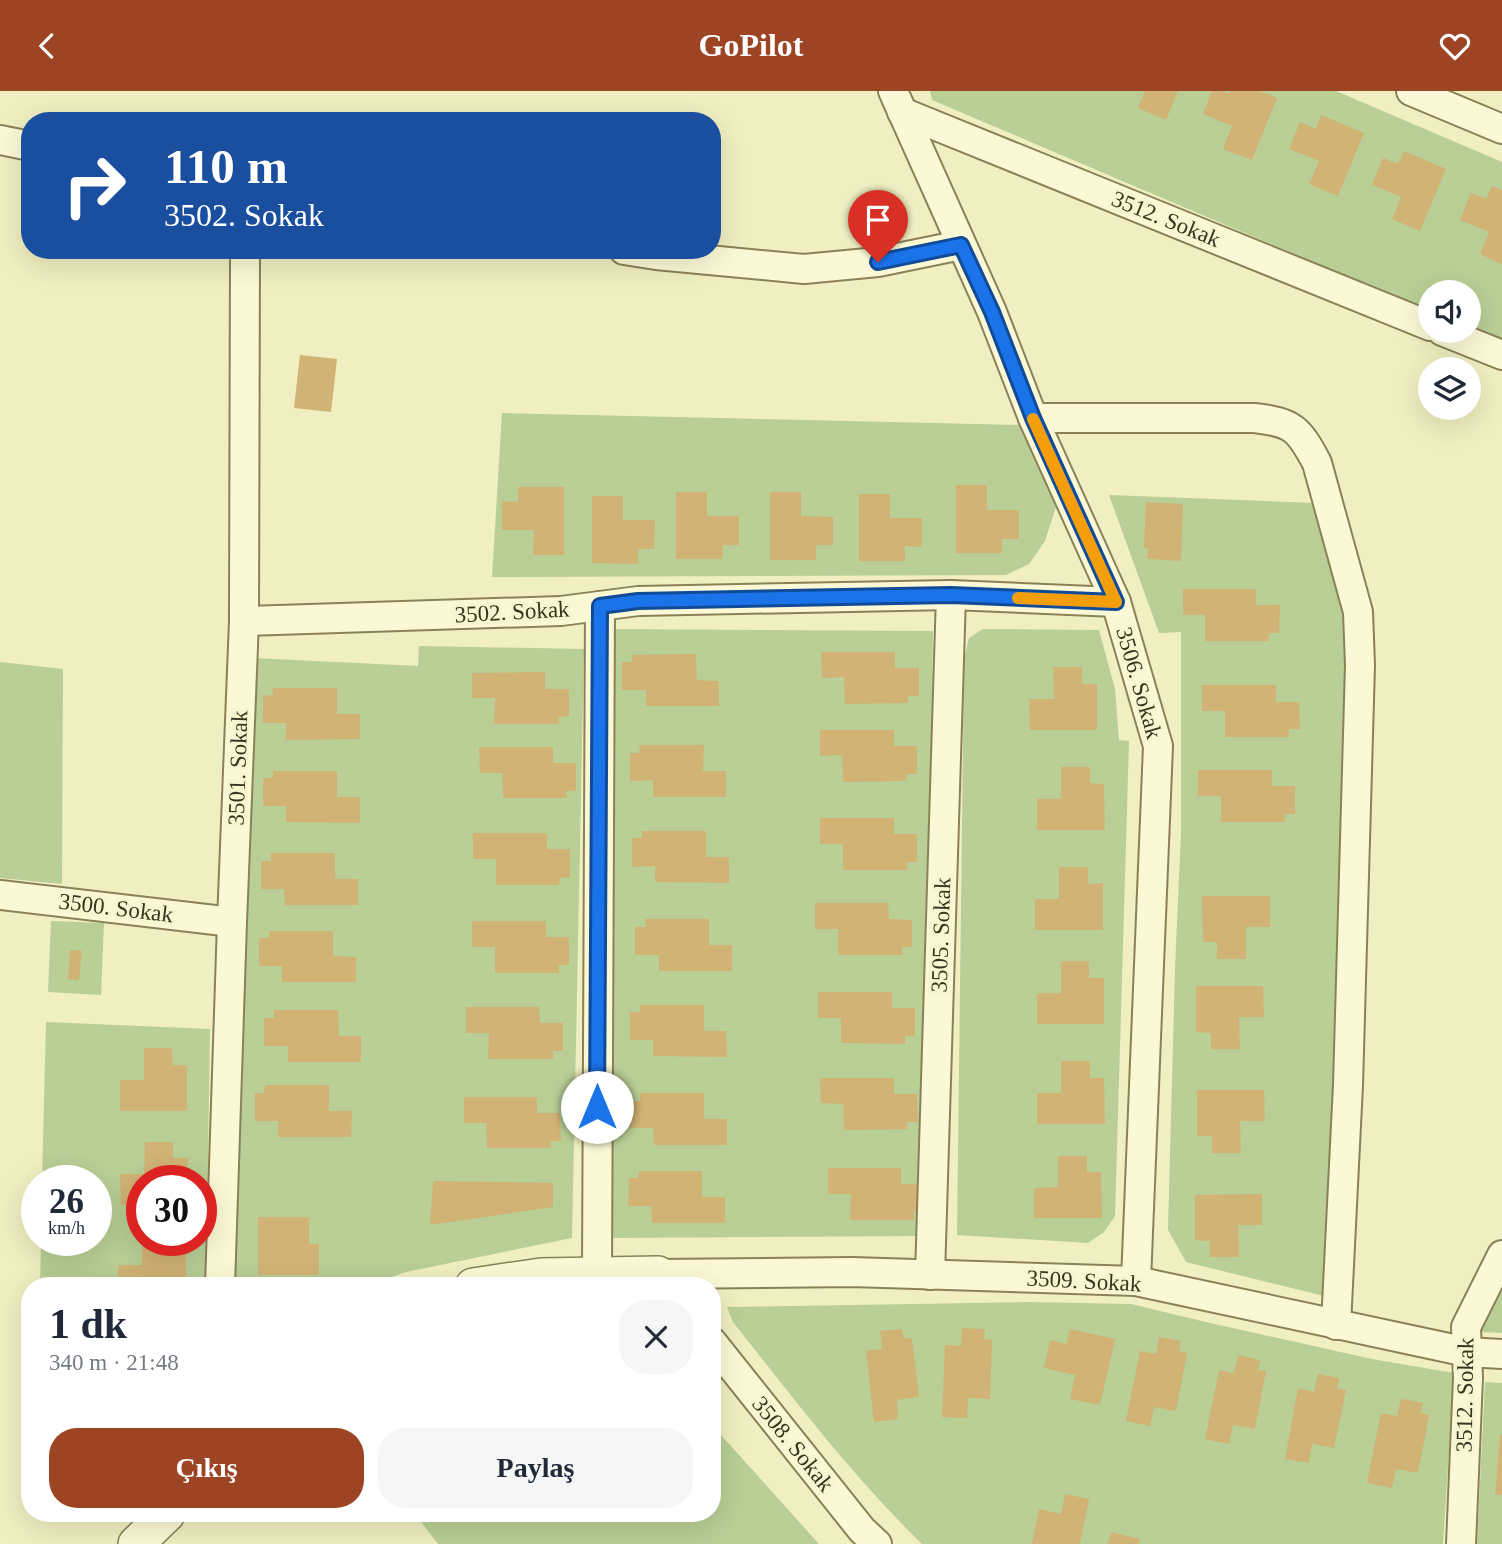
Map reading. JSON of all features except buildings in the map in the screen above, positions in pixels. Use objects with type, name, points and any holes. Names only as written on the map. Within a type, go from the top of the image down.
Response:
[{"type":"street","points":[[1411,91],[1502,129]]},
{"type":"street","name":"3506. Sokak","points":[[897,101],[992,312],[1033,418],[1116,602],[1158,746],[1136,1281]]},
{"type":"street","name":"3512. Sokak","points":[[897,101],[1418,321]]},
{"type":"street","points":[[0,140],[21,144]]},
{"type":"street","points":[[698,259],[804,269],[878,262],[961,245]]},
{"type":"street","name":"3501. Sokak","points":[[220,1277],[244,621],[245,259]]},
{"type":"street","points":[[1472,343],[1502,355]]},
{"type":"street","points":[[1033,418],[1274,420],[1295,429],[1317,463],[1359,612],[1360,665],[1348,1085],[1336,1325]]},
{"type":"street","name":"3502. Sokak","points":[[244,621],[561,611],[638,601],[951,595],[1116,602]]},
{"type":"street","name":"3505. Sokak","points":[[930,1275],[951,595]]},
{"type":"street","points":[[597,1275],[600,606]]},
{"type":"street","name":"3500. Sokak","points":[[0,895],[232,922]]},
{"type":"street","name":"3512. Sokak","points":[[1461,1544],[1468,1378],[1466,1327],[1502,1255]]},
{"type":"street","name":"3509. Sokak","points":[[721,1278],[852,1272],[1136,1281],[1467,1352],[1502,1354]]},
{"type":"street","points":[[534,1277],[623,1277]]},
{"type":"street","name":"3508. Sokak","points":[[721,1353],[862,1530],[877,1544]]},
{"type":"street","points":[[136,1544],[159,1522]]},
{"type":"green space","points":[[930,91],[1336,91],[1502,162],[1502,343],[1481,334],[1481,280],[1418,280],[1418,307],[932,100]]},
{"type":"green space","points":[[502,413],[1023,425],[1058,501],[1045,541],[1029,564],[1006,575],[492,577]]},
{"type":"green space","points":[[1109,495],[1314,503],[1349,622],[1328,1297],[1186,1262],[1168,1230],[1181,833],[1181,632],[1159,633]]},
{"type":"green space","points":[[611,629],[933,631],[925,1236],[609,1238]]},
{"type":"green space","points":[[983,629],[1099,630],[1115,689],[1119,740],[1129,741],[1115,1216],[1104,1232],[1088,1243],[957,1235],[964,659],[969,638]]},
{"type":"green space","points":[[419,646],[584,649],[572,1238],[392,1277],[233,1277],[254,658],[418,666]]},
{"type":"green space","points":[[0,662],[63,669],[62,884],[0,878]]},
{"type":"green space","points":[[51,921],[104,923],[101,995],[48,992]]},
{"type":"green space","points":[[46,1022],[210,1029],[208,1165],[126,1165],[126,1256],[206,1256],[206,1277],[40,1277],[41,1256],[112,1256],[112,1165],[42,1165]]},
{"type":"green space","points":[[1502,1282],[1502,1333],[1477,1332]]},
{"type":"green space","points":[[1028,1302],[1131,1304],[1372,1359],[1454,1373],[1443,1544],[922,1544],[871,1491],[824,1436],[733,1322],[727,1307]]},
{"type":"green space","points":[[1485,1382],[1502,1383],[1502,1544],[1477,1544]]},
{"type":"green space","points":[[721,1435],[819,1544],[438,1544],[421,1522],[721,1522]]},
{"type":"slow traffic","points":[[1018,598],[1116,602],[1033,419]]},
{"type":"route","points":[[597,1107],[600,606],[638,601],[951,595],[1116,602],[1033,418],[992,312],[961,245],[878,262]]}]
